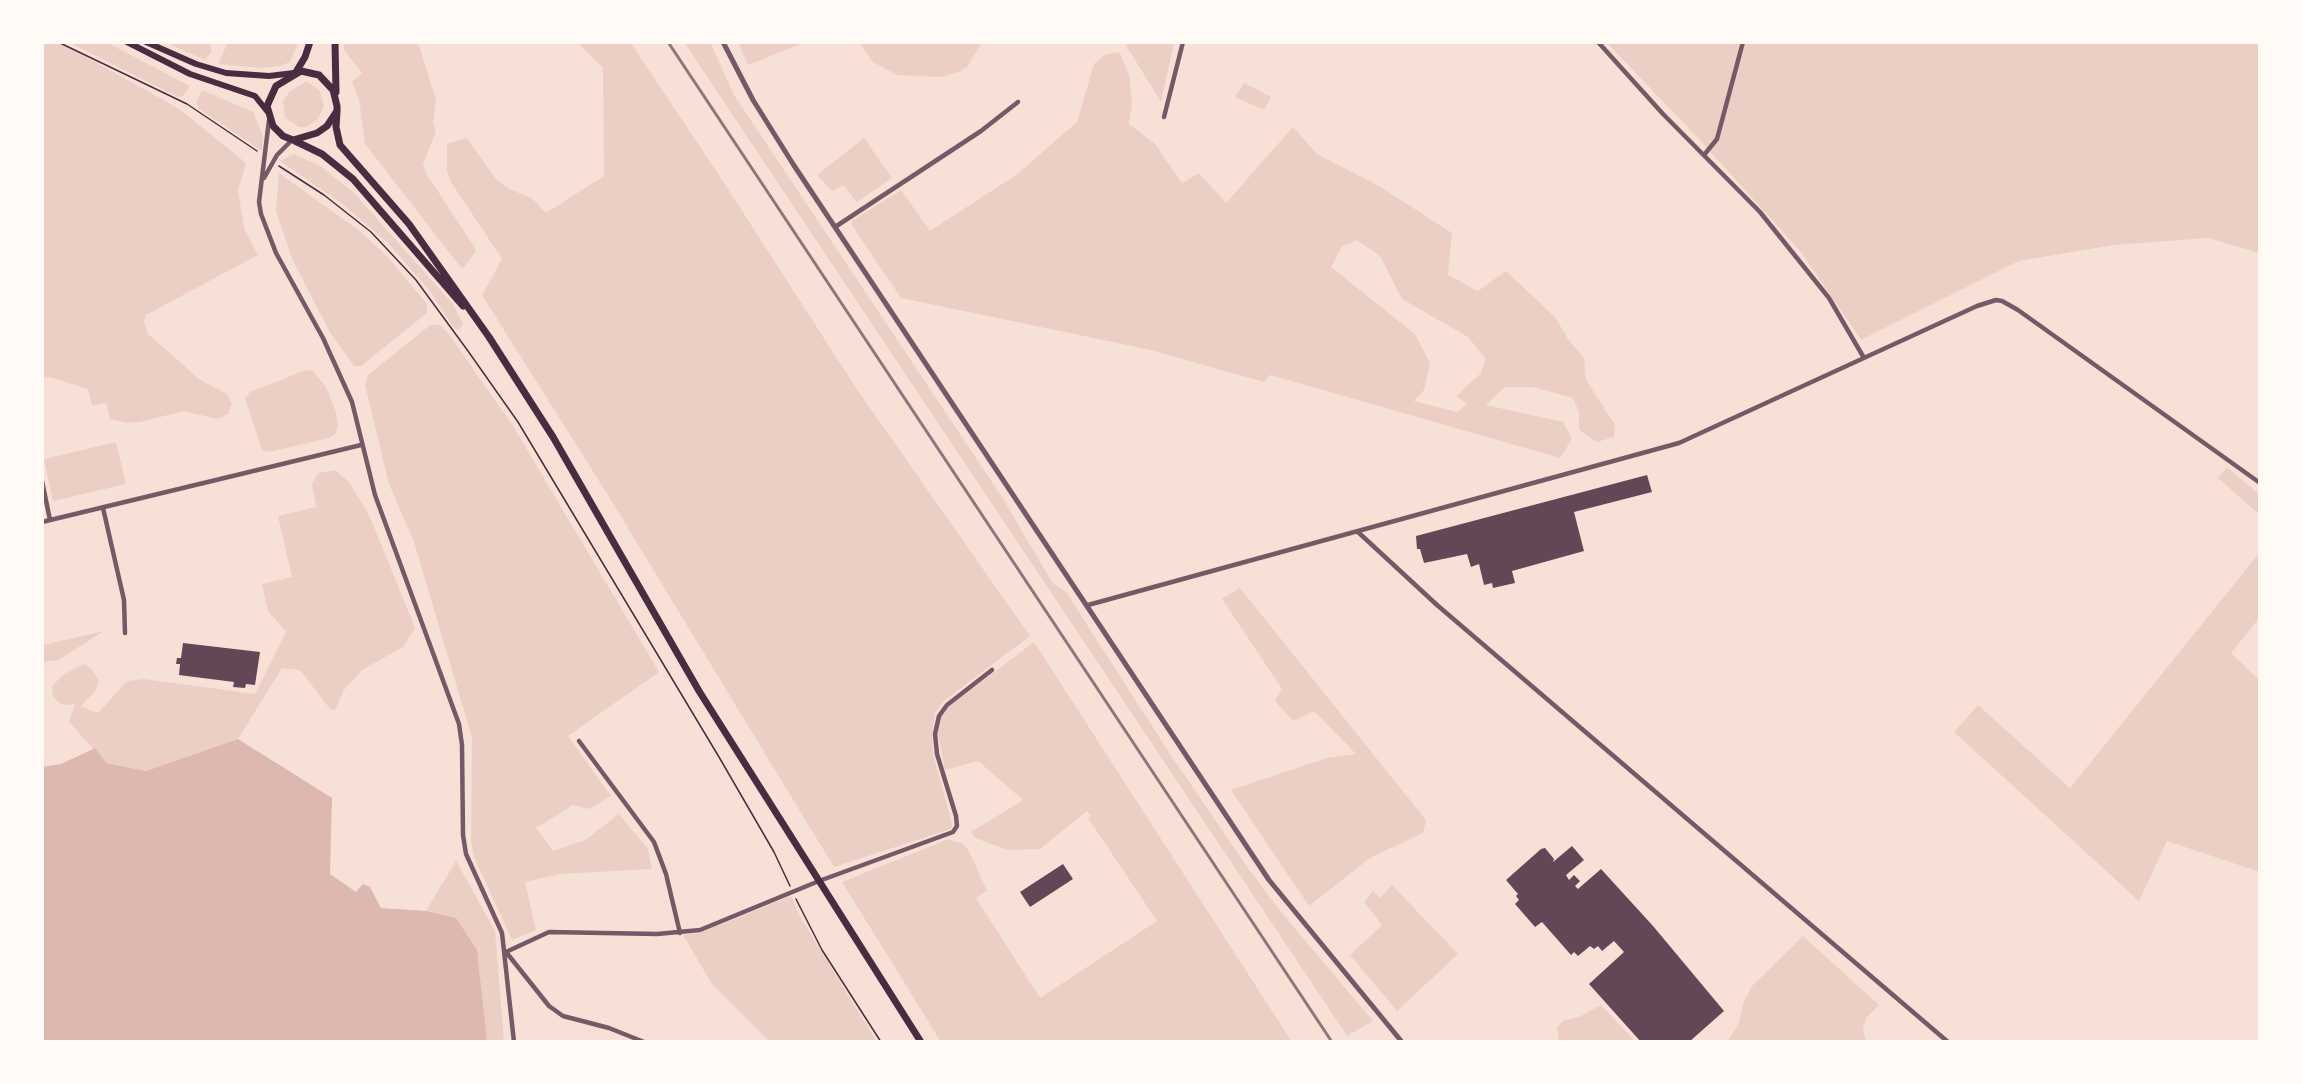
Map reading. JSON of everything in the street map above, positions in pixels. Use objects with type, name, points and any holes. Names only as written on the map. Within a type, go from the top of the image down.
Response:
[{"type":"highway","points":[[310,42],[305,57],[295,73],[272,91],[267,106],[269,117],[277,131],[322,154],[353,179],[489,337]]},
{"type":"highway","points":[[335,42],[338,137],[344,151],[409,224],[489,337],[553,437],[699,691],[921,1042]]},
{"type":"highway","points":[[295,73],[313,72],[326,81],[336,95]]},
{"type":"highway","points":[[292,140],[316,133],[327,126],[337,111]]},
{"type":"main road","points":[[127,42],[198,77],[255,96],[265,105],[269,117]]},
{"type":"main road","points":[[147,42],[196,64],[226,73],[269,76],[295,73]]},
{"type":"street","points":[[723,42],[753,100],[835,227],[1276,889],[1402,1042]]},
{"type":"street","points":[[1164,117],[1183,42]]},
{"type":"street","points":[[1598,42],[1760,212],[1829,298],[1864,358]]},
{"type":"street","points":[[1704,155],[1717,139],[1743,42]]},
{"type":"street","points":[[835,227],[981,131],[1018,102]]},
{"type":"street","points":[[269,117],[259,202],[266,232],[344,381],[352,402],[375,495],[459,724],[462,745],[463,835],[466,854],[495,916],[506,952],[514,1042]]},
{"type":"street","points":[[261,183],[277,155],[292,140]]},
{"type":"street","points":[[1088,605],[1678,443],[1985,302],[2002,301],[2260,483]]},
{"type":"street","points":[[42,522],[362,446]]},
{"type":"street","points":[[42,481],[51,520]]},
{"type":"street","points":[[104,508],[124,600],[125,633]]},
{"type":"street","points":[[1358,532],[1437,605],[1948,1042]]},
{"type":"street","points":[[506,952],[534,938],[557,932],[602,931],[624,935],[700,930],[819,881],[955,831],[956,816],[937,754],[935,734],[939,716],[947,705],[992,670]]},
{"type":"street","points":[[579,741],[654,842],[666,874],[680,933]]},
{"type":"street","points":[[506,952],[549,1006],[563,1016],[609,1028],[644,1042]]},
{"type":"path","points":[[58,42],[187,104],[261,154]]},
{"type":"path","points":[[278,165],[324,195],[371,232],[416,280],[518,423],[719,757],[774,852],[822,950],[881,1042]]},
{"type":"shaded area","points":[[42,42],[59,42],[178,108],[246,163],[238,190],[244,228],[258,255],[146,315],[144,322],[148,334],[200,380],[227,394],[232,404],[228,414],[217,419],[184,411],[140,422],[126,423],[110,419],[106,403],[92,406],[88,389],[50,377],[42,378]]},
{"type":"shaded area","points":[[68,42],[106,42],[190,86],[183,96],[178,97]]},
{"type":"shaded area","points":[[164,42],[209,42],[212,52],[205,60]]},
{"type":"shaded area","points":[[228,42],[299,42],[290,62],[280,66],[261,68],[218,64]]},
{"type":"shaded area","points":[[344,42],[418,42],[436,100],[433,123],[436,131],[423,164],[426,173],[475,248],[476,252],[462,269],[365,144],[359,99],[352,82],[362,73],[344,50]]},
{"type":"shaded area","points":[[577,42],[630,42],[856,388],[1030,636],[944,701],[935,713],[932,734],[933,754],[952,823],[951,829],[834,867],[609,497],[482,295],[502,259],[451,182],[447,172],[447,144],[467,138],[496,179],[507,188],[533,199],[546,213],[604,176],[603,68]]},
{"type":"shaded area","points":[[684,42],[710,42],[734,95],[1002,497],[1052,582],[1066,592],[1170,754],[1250,871],[1277,907],[1373,1021],[1347,1036]]},
{"type":"shaded area","points":[[738,42],[806,42],[748,65]]},
{"type":"shaded area","points":[[859,42],[982,42],[968,66],[959,72],[940,77],[897,75],[873,62]]},
{"type":"shaded area","points":[[1124,42],[1174,42],[1161,102]]},
{"type":"shaded area","points":[[1606,42],[2260,42],[2260,253],[2208,238],[2114,245],[2019,261],[1861,340],[1801,252],[1697,137]]},
{"type":"shaded area","points":[[1120,53],[1129,75],[1132,103],[1129,124],[1155,144],[1182,183],[1199,173],[1226,203],[1293,127],[1317,154],[1379,186],[1452,233],[1448,275],[1478,291],[1506,271],[1555,317],[1568,339],[1584,358],[1586,380],[1615,425],[1614,437],[1597,442],[1579,430],[1579,412],[1573,398],[1533,387],[1505,387],[1486,405],[1563,422],[1572,439],[1560,458],[1270,375],[1264,382],[1151,350],[901,298],[851,224],[853,220],[901,190],[930,231],[1016,175],[1077,122],[1094,64],[1104,55]],"holes":[[[1357,240],[1380,256],[1402,299],[1468,337],[1486,359],[1480,374],[1456,396],[1467,404],[1457,412],[1414,401],[1424,390],[1430,363],[1415,334],[1331,267],[1342,246]]]},
{"type":"shaded area","points":[[307,81],[320,91],[324,107],[317,120],[306,127],[299,127],[285,118],[283,102],[289,92]]},
{"type":"shaded area","points":[[1244,83],[1271,97],[1264,110],[1235,97]]},
{"type":"shaded area","points":[[202,90],[253,112],[263,136],[262,151],[199,109],[196,102]]},
{"type":"shaded area","points":[[864,138],[892,178],[857,202],[843,185],[832,191],[817,175]]},
{"type":"shaded area","points":[[294,154],[319,165],[354,193],[452,303],[463,323],[460,329],[455,329],[429,290],[388,243],[341,203],[280,161]]},
{"type":"shaded area","points":[[279,173],[361,232],[388,257],[427,304],[427,313],[361,366],[354,366],[331,334],[293,261],[276,211]]},
{"type":"shaded area","points":[[430,325],[440,325],[448,333],[513,426],[659,672],[568,736],[611,796],[589,809],[573,805],[536,828],[553,851],[585,840],[619,814],[648,849],[652,869],[560,874],[525,882],[536,930],[512,940],[474,857],[471,841],[472,738],[414,542],[389,484],[365,385],[368,375]]},
{"type":"shaded area","points":[[306,370],[313,371],[326,387],[336,412],[338,427],[335,434],[329,438],[269,452],[262,450],[245,398],[250,392]]},
{"type":"shaded area","points":[[116,442],[126,484],[53,501],[44,459]]},
{"type":"shaded area","points":[[2227,467],[2260,495],[2260,515],[2218,478]]},
{"type":"shaded area","points":[[335,470],[350,483],[370,517],[415,628],[403,647],[362,670],[344,690],[335,710],[330,709],[300,670],[282,668],[238,739],[146,771],[106,763],[69,722],[75,704],[64,705],[58,702],[53,696],[52,686],[64,674],[85,664],[99,681],[96,690],[81,706],[98,713],[127,681],[144,679],[255,694],[286,632],[268,611],[262,584],[292,577],[278,516],[316,507],[312,484],[318,473]]},
{"type":"shaded area","points":[[2260,552],[2260,617],[2231,653],[2260,681],[2260,872],[2167,841],[2139,901],[1954,732],[1978,705],[2070,788]]},
{"type":"shaded area","points":[[1240,588],[1426,820],[1423,833],[1370,858],[1309,906],[1231,790],[1327,758],[1356,754],[1314,711],[1293,721],[1275,701],[1282,689],[1222,599]]},
{"type":"shaded area","points":[[104,631],[58,660],[43,662],[43,645]]},
{"type":"shaded area","points":[[1034,642],[1292,1042],[941,1042],[842,882],[949,839],[963,844],[969,851],[987,891],[976,898],[1040,998],[1157,921],[1088,818],[1091,816],[1087,811],[1040,849],[1008,850],[975,838],[971,832],[1023,800],[978,761],[945,770],[938,734],[940,718],[948,707]]},
{"type":"shaded area","points":[[238,739],[332,798],[330,874],[356,892],[363,884],[370,887],[381,908],[426,911],[456,918],[477,950],[487,1042],[42,1042],[42,767],[61,764],[95,748],[106,763],[146,771]]},
{"type":"shaded area","points":[[456,861],[495,931],[504,1042],[487,1042],[483,1022],[426,911]]},
{"type":"shaded area","points":[[1392,885],[1458,954],[1397,1011],[1350,955],[1382,925],[1364,902],[1373,891],[1380,898]]},
{"type":"shaded area","points":[[791,896],[799,915],[877,1042],[770,1042],[712,984],[683,935],[700,933]]},
{"type":"shaded area","points":[[1803,936],[1879,1005],[1866,1018],[1863,1028],[1866,1042],[1727,1042],[1738,1025],[1744,1001],[1752,986]]},
{"type":"shaded area","points":[[1601,1005],[1636,1042],[1559,1042],[1557,1027],[1563,1021],[1581,1016]]},
{"type":"building","points":[[1647,475],[1652,492],[1574,512],[1584,551],[1512,571],[1515,583],[1493,588],[1492,583],[1484,585],[1479,564],[1471,567],[1467,554],[1424,563],[1420,549],[1417,549],[1416,536]]},
{"type":"building","points":[[183,643],[260,652],[255,685],[246,684],[245,688],[233,687],[234,682],[179,675],[180,664],[176,664],[177,658],[181,658]]},
{"type":"building","points":[[1572,846],[1584,860],[1566,875],[1569,880],[1574,875],[1580,881],[1575,886],[1578,889],[1601,869],[1653,926],[1724,1011],[1689,1042],[1641,1042],[1589,984],[1624,952],[1614,941],[1602,951],[1598,946],[1594,949],[1590,946],[1578,956],[1574,952],[1571,955],[1542,922],[1535,927],[1515,904],[1519,900],[1516,896],[1518,894],[1506,880],[1541,849],[1545,848],[1554,859],[1553,862]]},
{"type":"building","points":[[1063,864],[1073,879],[1030,907],[1020,892]]},
{"type":"railway","points":[[668,42],[1332,1042]]}]
